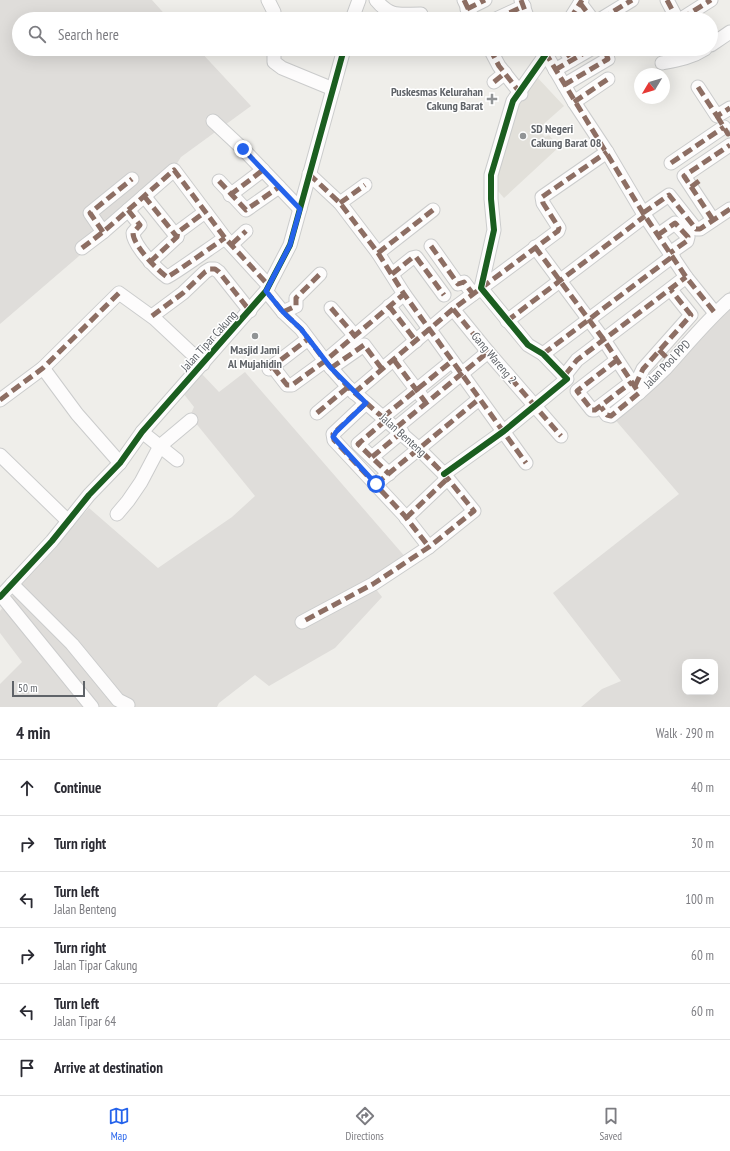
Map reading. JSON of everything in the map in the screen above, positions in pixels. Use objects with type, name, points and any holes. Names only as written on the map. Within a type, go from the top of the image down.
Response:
[{"type":"street","points":[[268,0],[274,12]]},
{"type":"street","points":[[355,12],[359,0]]},
{"type":"street","points":[[376,0],[387,12]]},
{"type":"street","points":[[468,9],[485,0]]},
{"type":"street","points":[[612,12],[632,0]]},
{"type":"street","points":[[692,12],[711,0]]},
{"type":"street","points":[[575,12],[581,1],[588,12]]},
{"type":"street","points":[[669,1],[674,12]]},
{"type":"street","points":[[507,12],[522,3]]},
{"type":"street","points":[[718,40],[730,32]]},
{"type":"street","points":[[274,56],[274,62],[282,68],[334,89]]},
{"type":"street","name":"Jalan Tipar Cakung","points":[[1,596],[68,521],[89,495],[120,463],[142,432],[204,364],[268,288],[290,245],[342,56]]},
{"type":"street","points":[[494,56],[505,74],[520,92]]},
{"type":"street","points":[[477,291],[494,230],[491,199],[491,175],[513,101],[542,56]]},
{"type":"street","points":[[546,56],[644,214],[686,277],[715,313]]},
{"type":"street","points":[[569,56],[572,60]]},
{"type":"street","points":[[555,70],[579,56]]},
{"type":"street","points":[[564,86],[608,58],[607,56]]},
{"type":"street","points":[[662,63],[682,60],[689,56]]},
{"type":"street","points":[[494,82],[505,74]]},
{"type":"street","points":[[574,102],[608,79]]},
{"type":"street","points":[[698,87],[727,132]]},
{"type":"street","points":[[713,220],[695,184],[684,176],[727,132],[730,108]]},
{"type":"street","points":[[213,120],[300,209]]},
{"type":"street","points":[[671,163],[727,132]]},
{"type":"street","points":[[317,413],[394,360],[453,308],[558,231],[559,228],[541,200],[543,196],[607,152]]},
{"type":"street","name":"Jalan Benteng","points":[[144,196],[174,170],[228,241],[268,288],[283,312],[301,329],[328,364],[351,390],[420,449],[474,511],[429,546]]},
{"type":"street","points":[[230,195],[263,170]]},
{"type":"street","points":[[309,174],[340,204],[378,253],[404,294],[526,463]]},
{"type":"street","points":[[103,232],[90,213],[132,179]]},
{"type":"street","points":[[219,181],[230,195],[246,210],[279,186]]},
{"type":"street","points":[[340,204],[364,185]]},
{"type":"street","points":[[507,321],[669,195],[696,229],[703,228],[730,209]]},
{"type":"street","points":[[82,248],[103,232],[144,196],[177,237]]},
{"type":"street","points":[[128,210],[140,226],[133,233],[133,239],[150,262],[164,274],[171,276],[186,264],[246,231]]},
{"type":"street","points":[[378,253],[433,210]]},
{"type":"street","points":[[150,262],[177,237],[178,232],[205,212]]},
{"type":"street","points":[[543,354],[671,255],[687,241],[688,237],[685,232],[675,223],[658,235]]},
{"type":"street","points":[[406,518],[445,476],[536,406],[567,379],[565,375],[543,354],[528,345],[507,321],[477,291],[464,282],[458,284],[431,246]]},
{"type":"street","points":[[535,247],[604,340],[635,387]]},
{"type":"street","points":[[392,274],[416,257],[444,295]]},
{"type":"street","points":[[152,316],[183,293],[191,284],[210,269],[215,269],[219,272],[250,311]]},
{"type":"street","points":[[283,312],[296,306],[296,298],[320,274]]},
{"type":"street","points":[[565,375],[577,360],[671,290],[686,277]]},
{"type":"street","points":[[635,387],[643,369],[691,316],[671,290]]},
{"type":"street","points":[[0,400],[42,368],[119,293],[152,316],[204,364]]},
{"type":"street","points":[[328,364],[355,336],[404,294]]},
{"type":"street","name":"Jalan Pool PPD","points":[[617,360],[577,391],[592,410],[601,407],[607,415],[611,416],[635,387],[671,362],[715,313],[730,300]]},
{"type":"street","points":[[389,306],[416,341]]},
{"type":"street","points":[[331,308],[355,336]]},
{"type":"street","name":"Gang Wareng 2","points":[[453,308],[488,352],[561,436]]},
{"type":"street","points":[[308,339],[271,368],[287,386],[290,386],[364,345],[382,369]]},
{"type":"street","points":[[659,350],[671,362]]},
{"type":"street","points":[[389,474],[358,444],[426,403],[462,375],[488,352]]},
{"type":"street","points":[[394,360],[426,403]]},
{"type":"street","points":[[372,457],[392,424],[417,390],[452,361]]},
{"type":"street","points":[[42,368],[77,414],[120,463]]},
{"type":"street","points":[[376,484],[479,399]]},
{"type":"street","points":[[302,622],[373,584],[429,546],[406,518],[333,437],[336,432],[366,403]]},
{"type":"street","points":[[117,514],[128,501],[160,446],[191,420]]},
{"type":"street","points":[[142,432],[177,460]]},
{"type":"street","points":[[0,455],[68,521]]},
{"type":"street","points":[[12,584],[72,644],[118,700],[128,705]]},
{"type":"street","points":[[1,596],[92,707]]},
{"type":"shaded area","points":[[0,0],[152,0],[163,12],[12,12],[12,56],[205,56],[251,106],[181,157],[165,182],[0,324]]},
{"type":"shaded area","name":"SD Negeri Cakung Barat 08","points":[[536,76],[564,106],[538,129],[545,137],[549,135],[559,147],[504,198],[491,183],[512,104]]},
{"type":"shaded area","points":[[730,291],[730,707],[581,707],[602,689],[621,681],[553,593],[679,494],[612,416]]},
{"type":"shaded area","points":[[245,372],[407,559],[372,584],[382,597],[335,648],[269,686],[255,675],[219,703],[217,707],[0,707],[0,684],[22,662],[0,633],[0,611],[44,556],[89,508],[158,568],[232,517],[255,496],[190,416],[194,407],[183,393],[201,373],[219,392]]},
{"type":"marked path","points":[[464,0],[470,12]]},
{"type":"marked path","points":[[467,9],[485,0]]},
{"type":"marked path","points":[[521,0],[525,12]]},
{"type":"marked path","points":[[574,12],[582,0]]},
{"type":"marked path","points":[[612,12],[632,0]]},
{"type":"marked path","points":[[667,0],[673,12]]},
{"type":"marked path","points":[[692,12],[711,0]]},
{"type":"marked path","points":[[580,3],[587,12]]},
{"type":"marked path","points":[[511,12],[524,6]]},
{"type":"marked path","points":[[494,56],[499,66],[521,94]]},
{"type":"marked path","points":[[547,56],[643,213],[686,277],[715,313]]},
{"type":"marked path","points":[[569,56],[572,60]]},
{"type":"marked path","points":[[555,70],[579,56]]},
{"type":"marked path","points":[[564,85],[608,59],[607,56]]},
{"type":"marked path","points":[[494,82],[505,73]]},
{"type":"marked path","points":[[574,102],[608,79]]},
{"type":"marked path","points":[[698,87],[717,116],[730,108]]},
{"type":"marked path","points":[[717,116],[728,134],[730,133]]},
{"type":"marked path","points":[[671,163],[724,127]]},
{"type":"marked path","points":[[713,220],[684,176],[730,145]]},
{"type":"marked path","points":[[354,393],[453,309],[558,231],[559,228],[543,203],[542,197],[607,152]]},
{"type":"marked path","points":[[82,248],[103,232],[174,170],[225,238],[269,286]]},
{"type":"marked path","points":[[230,195],[263,170]]},
{"type":"marked path","points":[[309,174],[340,203],[378,253],[404,294],[526,463]]},
{"type":"marked path","points":[[103,232],[90,213],[132,179]]},
{"type":"marked path","points":[[219,181],[246,210],[279,187]]},
{"type":"marked path","points":[[691,187],[699,181]]},
{"type":"marked path","points":[[340,203],[365,185]]},
{"type":"marked path","points":[[643,213],[669,195],[696,229],[700,229],[730,209]]},
{"type":"marked path","points":[[144,196],[177,237]]},
{"type":"marked path","points":[[128,210],[140,225],[133,233],[137,244],[157,269],[167,277],[225,238]]},
{"type":"marked path","points":[[378,253],[433,210]]},
{"type":"marked path","points":[[150,262],[177,237],[178,232],[205,212]]},
{"type":"marked path","points":[[507,321],[645,216]]},
{"type":"marked path","points":[[658,235],[675,223],[688,237],[687,241],[670,253]]},
{"type":"marked path","points":[[232,244],[246,231]]},
{"type":"marked path","points":[[431,246],[458,284],[464,282],[473,294]]},
{"type":"marked path","points":[[535,247],[604,340],[639,393],[611,416],[607,415],[601,407]]},
{"type":"marked path","points":[[543,354],[673,256]]},
{"type":"marked path","points":[[392,274],[412,258],[416,257],[444,295]]},
{"type":"marked path","points":[[152,316],[183,293],[210,269],[215,269],[219,272],[250,311]]},
{"type":"marked path","points":[[283,312],[296,306],[296,298],[320,274]]},
{"type":"marked path","points":[[565,375],[577,360],[686,277]]},
{"type":"marked path","points":[[635,386],[643,369],[691,315],[671,290]]},
{"type":"marked path","points":[[266,291],[283,312],[301,329],[325,361],[348,387],[419,449],[444,474],[474,511],[429,547],[373,584],[302,622]]},
{"type":"marked path","points":[[0,400],[43,368],[119,293]]},
{"type":"marked path","points":[[273,367],[287,385],[292,385],[325,361],[404,294]]},
{"type":"marked path","points":[[389,306],[416,341]]},
{"type":"marked path","points":[[331,308],[355,336]]},
{"type":"marked path","points":[[453,309],[561,436]]},
{"type":"marked path","points":[[269,369],[308,339]]},
{"type":"marked path","points":[[331,368],[364,345],[382,369]]},
{"type":"marked path","points":[[659,350],[671,362]]},
{"type":"marked path","points":[[397,427],[488,352]]},
{"type":"marked path","points":[[394,360],[426,403]]},
{"type":"marked path","points":[[617,360],[577,391],[592,410],[595,410],[632,382]]},
{"type":"marked path","points":[[383,417],[452,361]]},
{"type":"marked path","points":[[317,413],[348,387]]},
{"type":"marked path","points":[[376,484],[479,399]]},
{"type":"marked path","points":[[366,403],[333,434],[334,440],[404,515],[429,547]]},
{"type":"marked path","points":[[386,420],[358,444],[389,474]]},
{"type":"marked path","points":[[372,457],[402,432]]},
{"type":"marked path","points":[[406,518],[447,479]]},
{"type":"cycle path","points":[[0,597],[52,541],[89,495],[120,463],[142,432],[266,291],[290,245],[342,56]]},
{"type":"cycle path","points":[[444,474],[504,431],[567,379],[543,354],[528,345],[481,288],[494,230],[491,199],[491,175],[513,101],[545,56]]},
{"type":"place","name":"Puskesmas Kelurahan Cakung Barat","points":[[492,99]]},
{"type":"place","name":"SD Negeri Cakung Barat 08","points":[[523,136]]},
{"type":"place","name":"Masjid Jami Al Mujahidin","points":[[255,336]]},
{"type":"route","points":[[243,149],[300,209],[290,245],[266,291],[283,312],[301,329],[331,368],[354,393],[366,403],[333,434],[333,437],[336,443],[376,484]]}]
